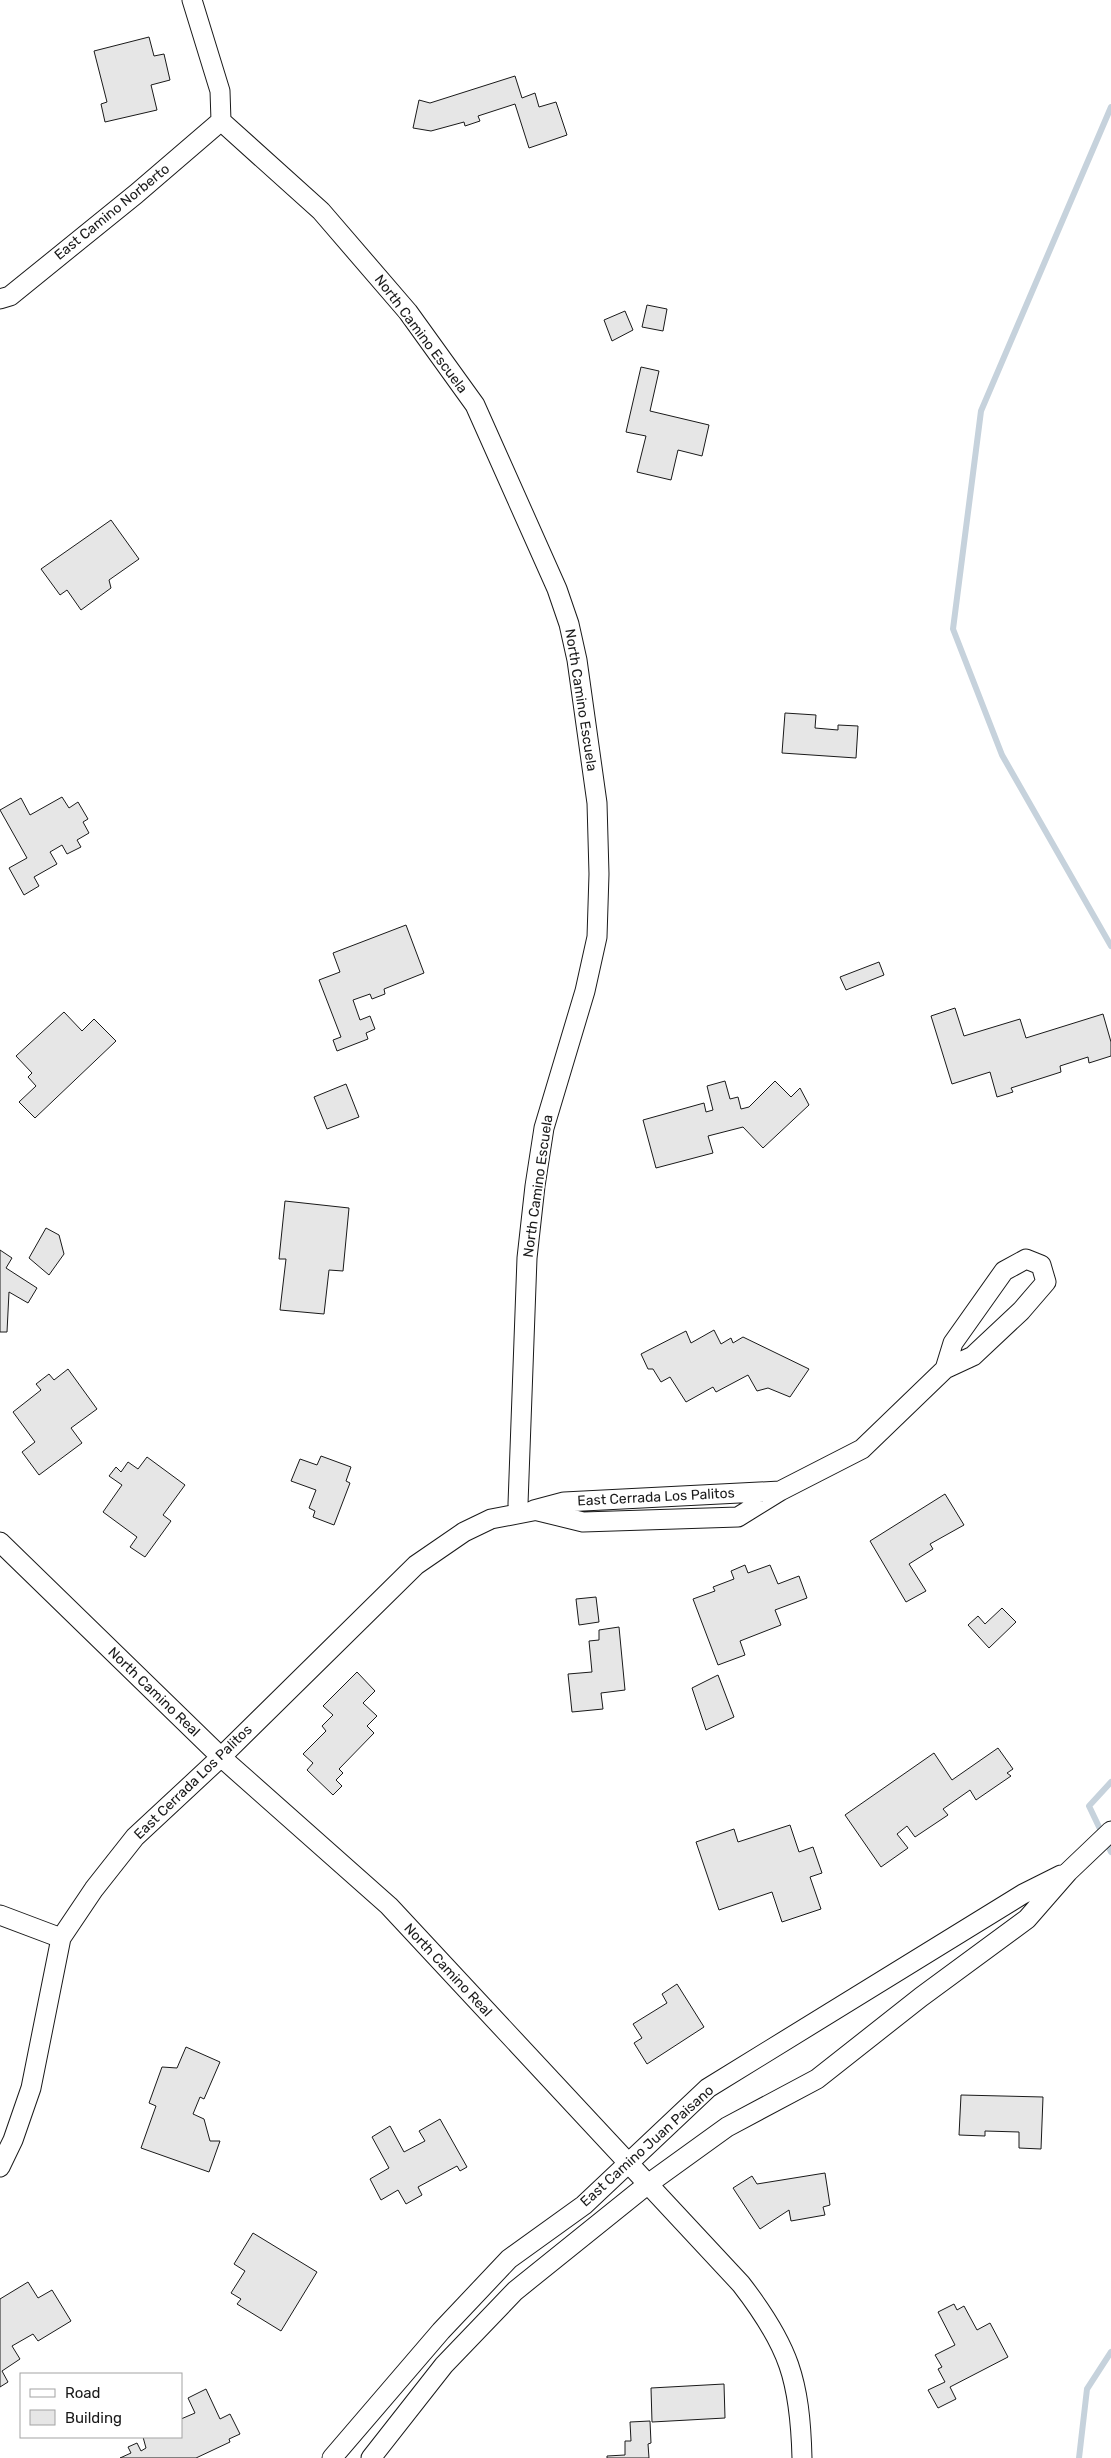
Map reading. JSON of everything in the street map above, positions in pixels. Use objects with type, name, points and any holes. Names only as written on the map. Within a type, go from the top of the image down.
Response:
[{"type":"street","points":[[192,0],[220,90],[221,121]]},
{"type":"street","name":"East Camino Norberto","points":[[0,299],[10,296],[136,194],[221,121]]},
{"type":"street","name":"North Camino Escuela","points":[[221,121],[322,211],[408,312],[475,406],[557,589],[569,624],[577,660],[596,803],[600,874],[597,937],[585,991],[544,1128],[535,1186],[527,1258],[524,1312],[518,1504],[527,1512]]},
{"type":"street","name":"East Cerrada Los Palitos","points":[[0,2167],[13,2140],[31,2088],[62,1938],[94,1889],[135,1837],[221,1757],[416,1565],[464,1532],[491,1519],[564,1502],[780,1491],[862,1449],[945,1369],[973,1356],[1021,1311],[1046,1282],[1041,1265],[1026,1259],[1004,1271],[953,1343],[945,1369]]},
{"type":"street","name":"North Camino Real","points":[[0,1542],[221,1757],[389,1906],[741,2284],[770,2323],[793,2374],[798,2397],[802,2458]]},
{"type":"street","name":"East Camino Juan Paisano","points":[[371,2458],[444,2365],[515,2291],[648,2184],[727,2127],[817,2080],[921,1997],[1027,1919],[1068,1872],[1111,1831]]},
{"type":"street","name":"East Camino Juan Paisano","points":[[332,2458],[441,2331],[509,2259],[584,2205],[708,2088],[1023,1894],[1068,1872]]},
{"type":"street","points":[[0,1915],[62,1938]]},
{"type":"building","points":[[149,37],[154,56],[164,54],[170,80],[151,85],[157,110],[105,122],[101,104],[107,102],[94,51]]},
{"type":"building","points":[[515,76],[522,98],[535,93],[539,107],[556,102],[567,135],[529,148],[515,104],[478,116],[480,121],[465,126],[464,122],[431,131],[413,128],[419,100],[430,103]]},
{"type":"building","points":[[647,305],[667,309],[663,331],[642,327]]},
{"type":"building","points":[[625,311],[633,330],[612,341],[604,320]]},
{"type":"building","points":[[641,367],[659,371],[650,411],[709,425],[702,456],[678,450],[671,480],[637,472],[646,436],[626,432]]},
{"type":"building","points":[[111,520],[139,559],[109,580],[111,588],[81,610],[67,590],[60,595],[41,569]]},
{"type":"building","points":[[785,713],[816,715],[815,728],[838,730],[838,725],[858,726],[856,758],[782,753]]},
{"type":"building","points":[[62,797],[69,808],[78,802],[88,819],[83,822],[89,833],[77,840],[81,847],[67,854],[62,845],[50,852],[57,864],[34,877],[39,886],[24,895],[9,868],[27,858],[0,810],[21,798],[30,815]]},
{"type":"building","points":[[406,925],[424,973],[384,989],[385,994],[372,999],[370,994],[353,1000],[360,1020],[370,1016],[375,1029],[366,1033],[368,1039],[337,1051],[333,1040],[341,1037],[319,980],[340,972],[333,953]]},
{"type":"building","points":[[879,962],[884,975],[846,990],[840,977]]},
{"type":"building","points":[[955,1008],[964,1036],[1020,1019],[1026,1038],[1103,1014],[1111,1042],[1111,1056],[1089,1063],[1088,1057],[1060,1066],[1061,1072],[1011,1088],[1013,1092],[997,1097],[990,1072],[952,1084],[931,1016]]},
{"type":"building","points":[[64,1012],[82,1031],[94,1019],[116,1041],[35,1118],[19,1102],[36,1086],[28,1077],[32,1073],[16,1056]]},
{"type":"building","points":[[725,1081],[730,1099],[738,1097],[741,1109],[749,1107],[775,1081],[791,1097],[800,1088],[809,1105],[763,1148],[743,1127],[708,1136],[713,1153],[656,1168],[643,1120],[704,1103],[706,1112],[713,1110],[707,1086]]},
{"type":"building","points":[[346,1084],[359,1117],[327,1129],[314,1097]]},
{"type":"building","points":[[285,1201],[349,1208],[343,1271],[329,1270],[324,1314],[280,1310],[286,1259],[279,1259]]},
{"type":"building","points":[[46,1228],[59,1235],[64,1254],[49,1275],[29,1258]]},
{"type":"building","points":[[0,1250],[12,1258],[6,1268],[37,1288],[28,1303],[9,1292],[7,1332],[0,1332]]},
{"type":"building","points":[[714,1330],[721,1344],[731,1338],[733,1343],[743,1337],[809,1369],[790,1397],[768,1388],[757,1391],[748,1375],[716,1392],[713,1387],[686,1402],[670,1377],[661,1382],[653,1369],[648,1369],[641,1354],[686,1331],[691,1343]]},
{"type":"building","points":[[68,1369],[97,1409],[71,1428],[82,1443],[39,1475],[22,1452],[35,1442],[13,1412],[41,1390],[36,1384],[49,1374],[54,1380]]},
{"type":"building","points":[[321,1456],[351,1467],[346,1481],[350,1483],[334,1525],[313,1517],[315,1511],[309,1508],[316,1490],[291,1481],[300,1459],[317,1465]]},
{"type":"building","points":[[147,1457],[185,1485],[163,1515],[171,1521],[145,1557],[130,1547],[137,1537],[103,1512],[122,1485],[109,1476],[116,1467],[121,1472],[128,1462],[138,1469]]},
{"type":"building","points":[[945,1494],[964,1525],[930,1544],[933,1549],[909,1564],[926,1591],[906,1602],[870,1541]]},
{"type":"building","points":[[745,1565],[748,1573],[770,1565],[778,1584],[799,1576],[807,1598],[775,1610],[781,1625],[740,1641],[745,1655],[718,1665],[693,1599],[715,1591],[713,1587],[734,1579],[731,1571]]},
{"type":"building","points":[[596,1597],[599,1622],[579,1625],[576,1599]]},
{"type":"building","points":[[1002,1608],[1016,1622],[989,1648],[968,1625],[978,1616],[985,1624]]},
{"type":"building","points":[[619,1627],[625,1690],[601,1693],[603,1709],[572,1712],[568,1674],[592,1672],[589,1641],[599,1640],[599,1630]]},
{"type":"building","points":[[357,1672],[375,1691],[363,1703],[377,1716],[367,1726],[374,1733],[339,1769],[343,1773],[336,1780],[342,1786],[333,1795],[307,1770],[313,1763],[303,1754],[326,1731],[322,1726],[333,1715],[323,1706]]},
{"type":"building","points":[[718,1675],[734,1717],[706,1730],[692,1688]]},
{"type":"building","points":[[998,1748],[1013,1769],[1007,1773],[1011,1776],[976,1800],[970,1790],[943,1809],[948,1815],[915,1837],[907,1826],[897,1834],[908,1848],[881,1867],[845,1815],[934,1753],[952,1780]]},
{"type":"building","points":[[790,1825],[799,1852],[813,1847],[822,1873],[810,1877],[821,1909],[782,1922],[772,1892],[719,1910],[696,1842],[734,1829],[738,1842]]},
{"type":"building","points":[[677,1984],[704,2027],[647,2064],[634,2043],[642,2038],[633,2024],[667,2003],[662,1994]]},
{"type":"building","points":[[186,2047],[220,2062],[204,2099],[200,2097],[193,2114],[204,2119],[210,2141],[220,2141],[209,2172],[141,2148],[156,2106],[149,2103],[162,2067],[177,2068]]},
{"type":"building","points":[[961,2095],[1043,2097],[1041,2149],[1019,2148],[1019,2132],[985,2131],[985,2136],[959,2135]]},
{"type":"building","points":[[440,2119],[467,2167],[460,2171],[457,2166],[418,2187],[422,2195],[406,2204],[398,2190],[381,2200],[370,2179],[389,2168],[372,2137],[390,2126],[404,2152],[425,2141],[419,2131]]},
{"type":"building","points":[[825,2173],[830,2205],[823,2207],[825,2215],[791,2221],[789,2210],[760,2229],[733,2188],[752,2176],[757,2184]]},
{"type":"building","points":[[253,2233],[317,2272],[281,2331],[237,2304],[241,2299],[231,2293],[245,2271],[234,2264]]},
{"type":"building","points":[[28,2282],[38,2298],[52,2290],[71,2321],[38,2341],[33,2334],[12,2346],[20,2359],[2,2371],[8,2382],[0,2387],[0,2299]]},
{"type":"building","points":[[954,2304],[957,2310],[964,2306],[977,2330],[990,2323],[1008,2357],[950,2387],[956,2399],[938,2408],[928,2390],[945,2382],[938,2369],[942,2367],[935,2355],[955,2345],[938,2312]]},
{"type":"building","points":[[724,2384],[725,2418],[652,2422],[651,2388]]},
{"type":"building","points":[[206,2389],[220,2419],[230,2414],[240,2434],[229,2439],[230,2442],[196,2458],[120,2458],[131,2453],[128,2447],[137,2443],[141,2451],[146,2448],[143,2438],[182,2438],[182,2419],[195,2413],[188,2398]]},
{"type":"building","points":[[650,2421],[651,2443],[648,2444],[649,2458],[607,2458],[607,2456],[625,2455],[625,2441],[631,2441],[630,2422]]},
{"type":"waterway","points":[[1111,107],[981,411],[953,629],[1002,755],[1111,946]]},
{"type":"waterway","points":[[1111,1782],[1089,1806],[1111,1852]]},
{"type":"waterway","points":[[1079,2458],[1087,2389],[1111,2352]]}]
